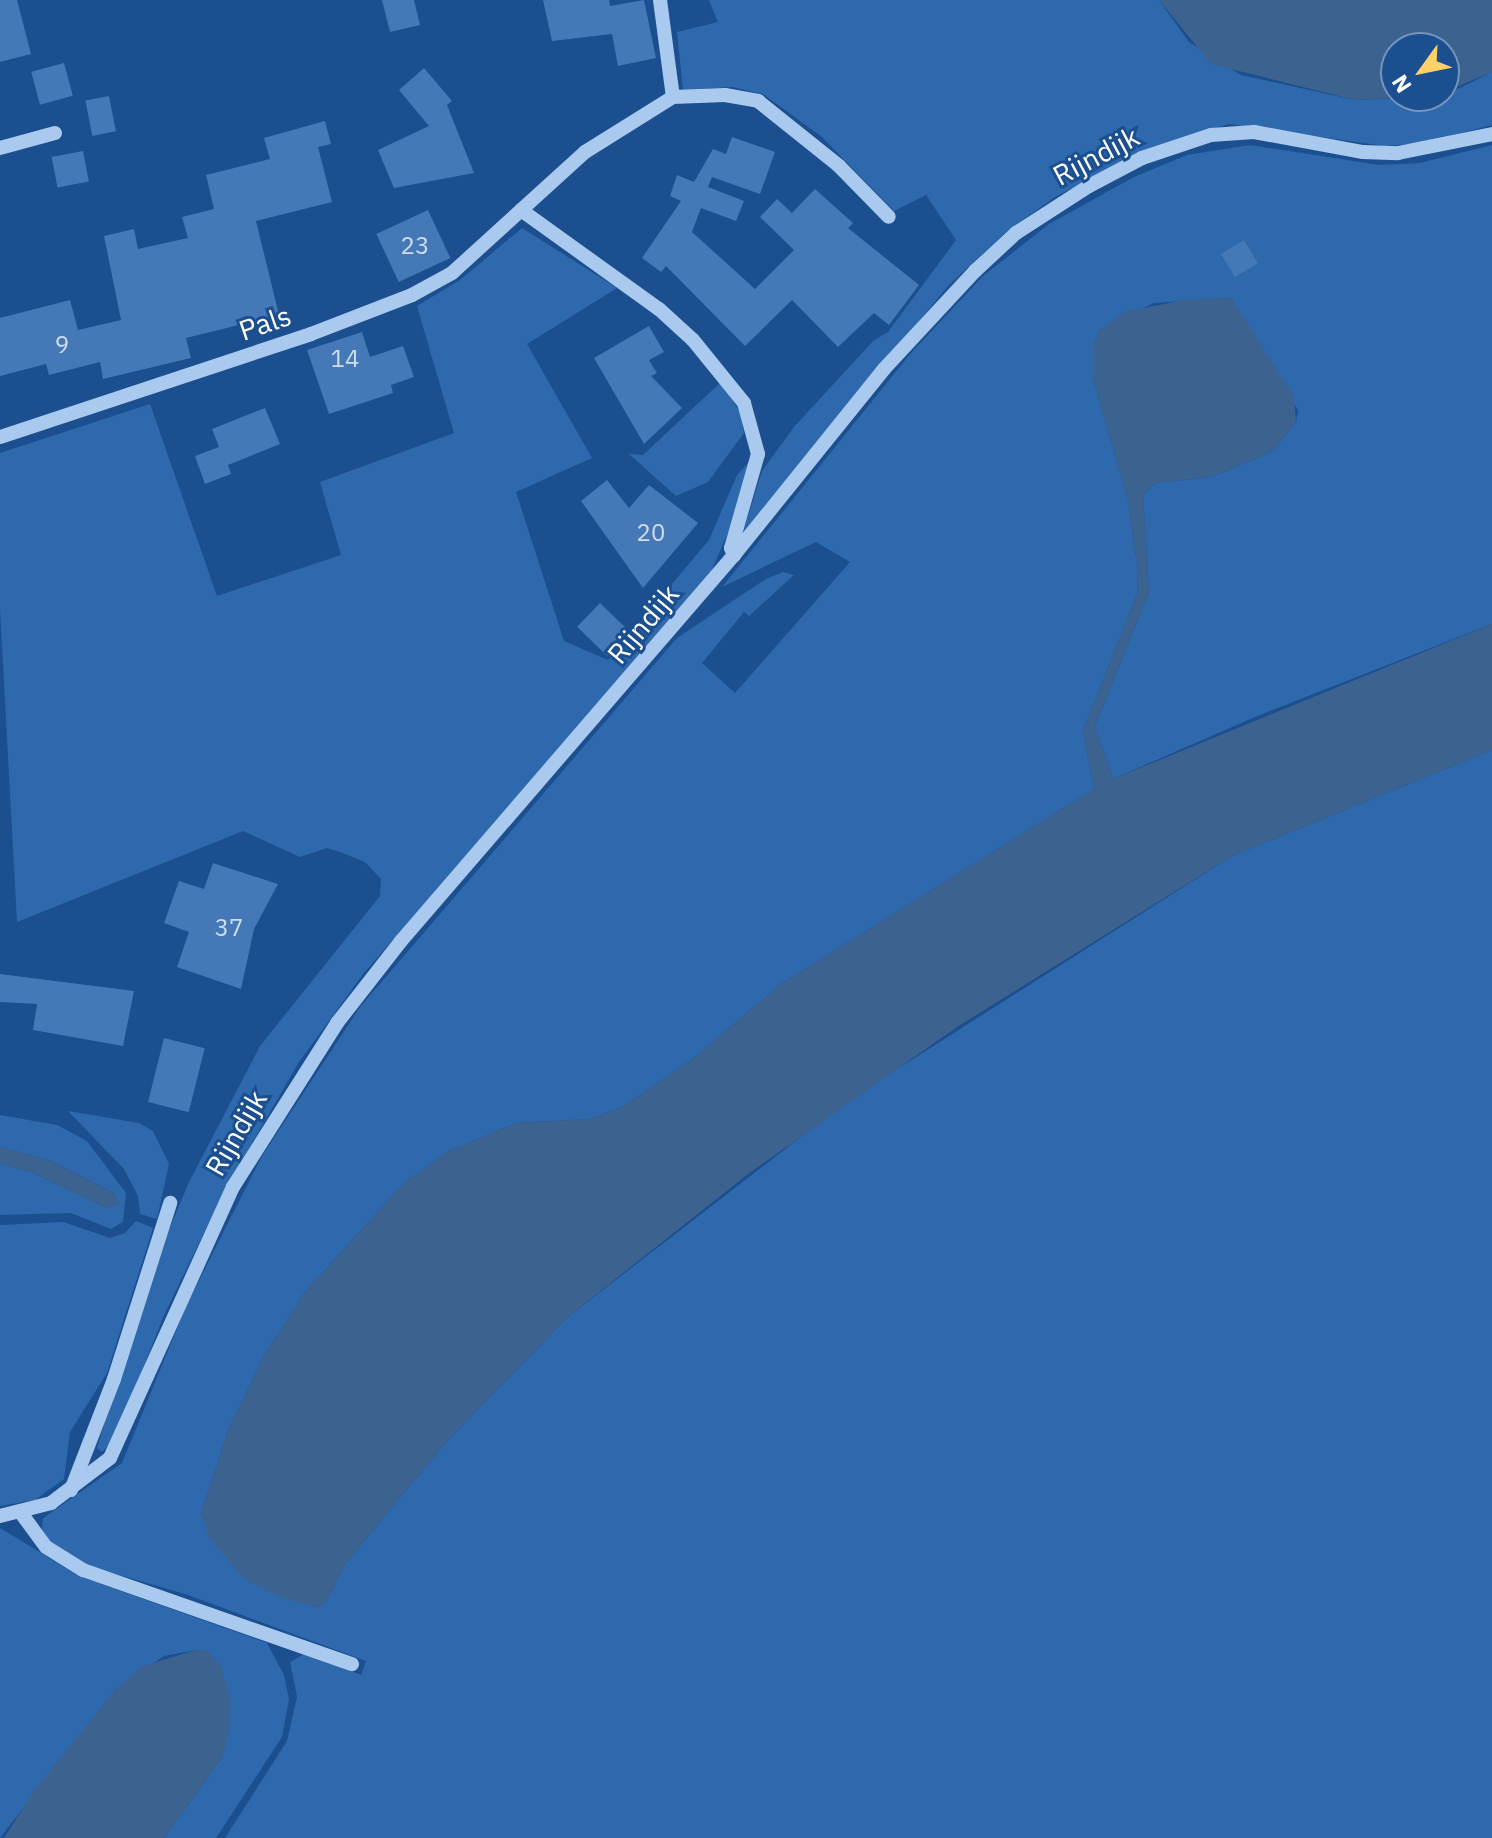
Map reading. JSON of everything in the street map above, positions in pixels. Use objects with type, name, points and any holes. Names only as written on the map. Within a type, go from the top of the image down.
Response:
[{"type":"street","points":[[660,0],[673,97]]},
{"type":"street","name":"Pals","points":[[0,437],[311,334],[412,295],[452,273],[585,152],[673,97],[725,95],[758,101],[839,166],[889,217]]},
{"type":"street","name":"Rijndijk","points":[[0,1516],[21,1513],[71,1490],[96,1472],[122,1441],[178,1301],[233,1187],[329,1034],[401,941],[734,555],[941,302],[1016,233],[1089,186],[1181,143],[1234,131],[1398,153],[1492,134]]},
{"type":"street","points":[[0,148],[55,133]]},
{"type":"street","points":[[521,210],[659,309],[693,340],[744,403],[758,454],[731,548],[734,555]]},
{"type":"street","points":[[71,1490],[114,1379],[170,1203]]},
{"type":"street","points":[[21,1513],[46,1547],[83,1570],[352,1664]]},
{"type":"shaded area","points":[[709,0],[1159,0],[1189,42],[1241,75],[1355,100],[1380,99],[1380,112],[1460,112],[1460,88],[1492,72],[1492,125],[1423,143],[1385,146],[1229,124],[1156,146],[1055,197],[1007,231],[948,286],[742,536],[762,471],[794,427],[873,341],[888,332],[956,240],[926,195],[894,211],[822,137],[763,94],[732,87],[683,90],[677,32],[718,22]]},
{"type":"shaded area","points":[[1159,0],[1492,0],[1492,72],[1460,85],[1460,32],[1380,32],[1380,99],[1355,100],[1211,64]]},
{"type":"shaded area","points":[[1250,145],[1379,165],[1420,163],[1492,145],[1492,624],[1255,717],[1113,779],[1095,726],[1149,592],[1143,495],[1155,483],[1212,477],[1273,451],[1296,422],[1298,410],[1231,298],[1154,303],[1101,329],[1093,344],[1093,378],[1128,500],[1138,572],[1137,594],[1083,731],[1094,789],[781,984],[695,1057],[621,1108],[589,1119],[516,1123],[449,1151],[404,1183],[305,1292],[265,1354],[229,1428],[201,1514],[246,1580],[317,1607],[327,1601],[344,1566],[449,1439],[569,1316],[850,1099],[1232,856],[1492,750],[1492,1838],[225,1838],[287,1741],[297,1697],[290,1662],[306,1653],[361,1675],[366,1661],[188,1595],[96,1568],[57,1550],[42,1532],[43,1518],[122,1463],[187,1304],[262,1156],[360,1007],[677,638],[766,579],[783,572],[794,575],[749,616],[744,612],[702,663],[735,693],[850,562],[816,542],[722,587],[911,353],[983,276],[1049,224],[1134,177],[1187,155]]},
{"type":"shaded area","points":[[522,228],[617,288],[527,344],[592,458],[516,492],[564,641],[608,660],[709,540],[737,475],[750,461],[731,526],[710,574],[364,973],[299,1062],[227,1186],[164,1315],[115,1439],[102,1452],[97,1448],[149,1278],[189,1182],[260,1046],[380,896],[381,879],[365,862],[340,852],[327,848],[300,857],[243,831],[17,922],[0,609],[0,453],[150,404],[217,596],[341,555],[320,482],[454,433],[417,306],[460,280]]},
{"type":"shaded area","points":[[1231,298],[1294,396],[1296,422],[1273,451],[1212,477],[1155,483],[1143,495],[1149,592],[1095,726],[1113,779],[1492,624],[1492,750],[1232,856],[957,1027],[748,1174],[569,1316],[449,1439],[344,1566],[327,1601],[317,1607],[283,1598],[246,1580],[210,1539],[201,1514],[229,1428],[265,1354],[305,1292],[404,1183],[449,1151],[516,1123],[589,1119],[621,1108],[695,1057],[781,984],[1094,789],[1083,731],[1137,594],[1138,572],[1128,500],[1093,378],[1093,344],[1101,329],[1124,312],[1184,300]]},
{"type":"shaded area","points":[[721,382],[740,412],[744,433],[708,482],[676,496],[629,454],[643,455]]},
{"type":"shaded area","points":[[68,1111],[139,1123],[153,1131],[169,1164],[157,1219],[140,1214],[138,1196],[124,1169]]},
{"type":"shaded area","points":[[0,1115],[57,1125],[87,1141],[126,1193],[123,1222],[111,1229],[71,1213],[0,1215],[0,1163],[34,1173],[107,1208],[115,1201],[114,1193],[49,1160],[0,1147]]},
{"type":"shaded area","points":[[0,1147],[49,1160],[114,1193],[120,1204],[107,1208],[34,1173],[0,1163]]},
{"type":"shaded area","points":[[136,1221],[153,1228],[107,1373],[70,1432],[64,1479],[35,1500],[0,1506],[0,1225],[63,1222],[110,1238],[125,1233]]},
{"type":"shaded area","points":[[0,1528],[79,1576],[267,1643],[284,1675],[289,1699],[282,1737],[216,1838],[164,1838],[223,1756],[206,1650],[196,1650],[164,1656],[116,1689],[0,1838]]},
{"type":"shaded area","points":[[196,1650],[206,1650],[220,1665],[231,1701],[229,1731],[223,1756],[164,1838],[4,1838],[36,1788],[116,1689],[143,1666]]},
{"type":"building","points":[[0,0],[17,0],[31,54],[0,62]]},
{"type":"building","points":[[382,0],[414,0],[420,25],[390,32]]},
{"type":"building","points":[[543,0],[609,0],[610,6],[644,0],[656,58],[618,66],[612,34],[552,41]]},
{"type":"building","points":[[64,63],[73,96],[40,105],[31,72]]},
{"type":"building","points":[[424,68],[452,101],[447,105],[474,173],[394,188],[378,150],[429,126],[399,90]]},
{"type":"building","points":[[109,96],[116,131],[92,136],[85,101]]},
{"type":"building","points":[[325,121],[331,144],[318,147],[332,202],[256,221],[279,315],[186,338],[191,358],[103,379],[100,362],[49,375],[46,364],[0,376],[0,318],[70,300],[78,330],[121,320],[104,236],[134,229],[138,249],[188,238],[182,217],[214,209],[206,175],[270,159],[264,138]]},
{"type":"building","points":[[732,137],[775,152],[760,194],[712,177],[708,187],[744,201],[736,221],[701,208],[692,232],[755,289],[794,250],[760,217],[777,199],[792,213],[815,189],[853,223],[848,228],[919,285],[889,325],[874,313],[838,347],[792,300],[745,346],[666,266],[661,272],[642,258],[681,201],[670,196],[677,175],[694,182],[713,149],[726,154]]},
{"type":"building","points":[[83,151],[89,181],[58,188],[52,157]]},
{"type":"building","points":[[428,210],[450,258],[399,282],[376,234]]},
{"type":"building","points":[[1244,240],[1258,263],[1235,277],[1221,254]]},
{"type":"building","points":[[649,326],[664,352],[649,360],[657,373],[651,376],[682,408],[644,444],[594,358]]},
{"type":"building","points":[[362,332],[370,357],[403,346],[414,377],[391,385],[393,393],[329,414],[307,350]]},
{"type":"building","points":[[265,408],[280,444],[228,465],[231,474],[205,484],[195,456],[219,447],[212,429]]},
{"type":"building","points":[[607,480],[629,508],[649,485],[698,523],[643,588],[581,501]]},
{"type":"building","points":[[600,603],[630,632],[607,656],[577,627]]},
{"type":"building","points":[[213,863],[278,884],[254,929],[241,989],[177,967],[189,932],[164,923],[179,881],[204,889]]},
{"type":"building","points":[[0,974],[134,991],[123,1046],[33,1030],[37,1004],[0,1002]]},
{"type":"building","points":[[164,1038],[205,1048],[189,1112],[148,1102]]}]
